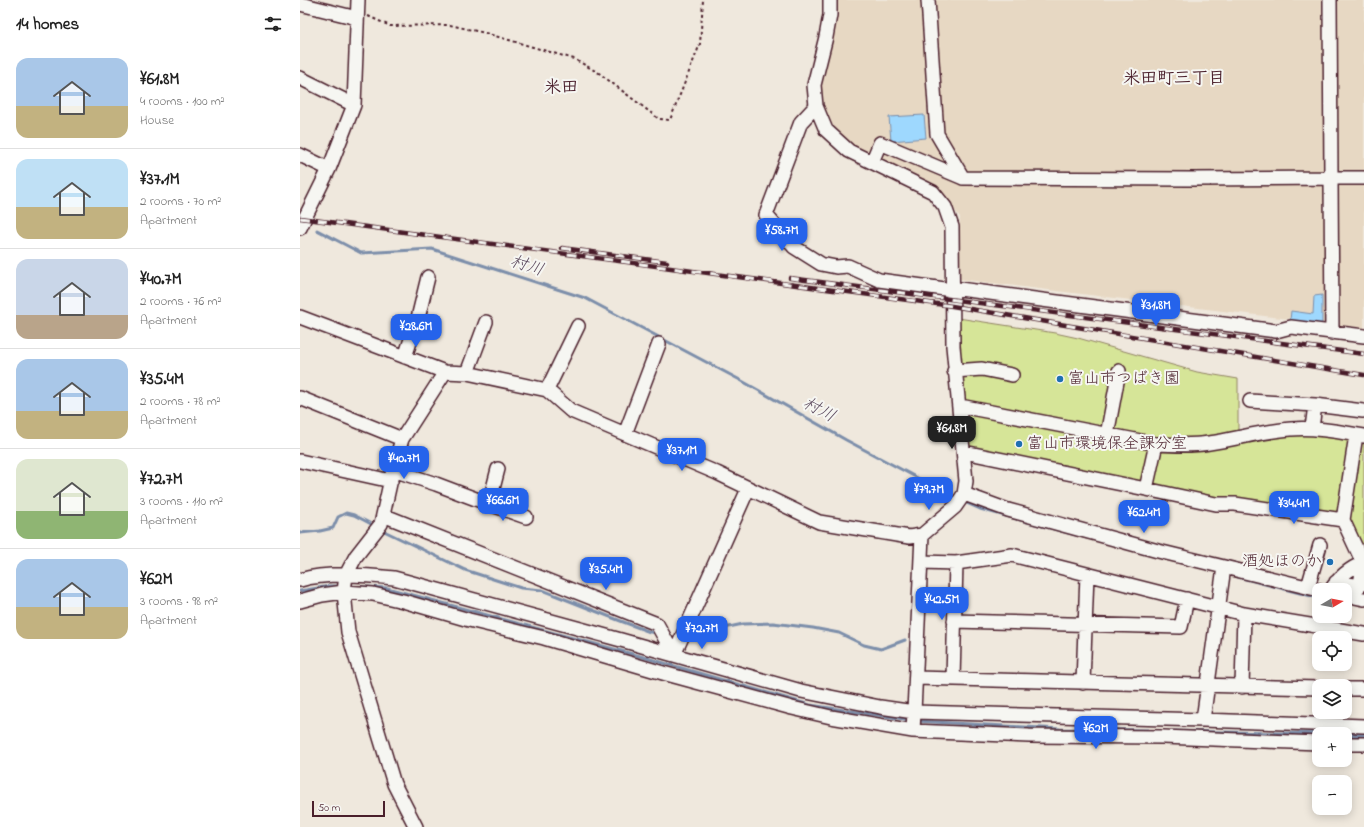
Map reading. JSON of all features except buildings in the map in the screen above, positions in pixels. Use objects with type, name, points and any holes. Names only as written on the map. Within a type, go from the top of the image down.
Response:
[{"type":"street","points":[[300,317],[445,372],[467,373],[547,390],[572,411],[717,473],[819,522],[909,537],[922,535],[961,498],[966,482],[960,406],[954,372],[952,346],[952,227],[945,207],[932,192],[849,151],[826,130],[816,106],[814,85],[826,37],[830,15],[830,0]]},
{"type":"street","points":[[928,0],[937,134],[964,178]]},
{"type":"street","points":[[1330,0],[1332,333]]},
{"type":"street","points":[[300,4],[358,9],[354,105],[329,169],[300,228]]},
{"type":"street","points":[[300,78],[354,105]]},
{"type":"street","points":[[816,106],[801,122],[766,215],[794,247],[821,264],[836,267],[848,266],[879,280],[1276,331],[1291,327],[1364,336]]},
{"type":"street","points":[[872,162],[880,143],[964,178],[1364,178]]},
{"type":"street","points":[[300,155],[329,169]]},
{"type":"street","points":[[405,357],[418,318],[428,277]]},
{"type":"street","points":[[467,373],[486,322]]},
{"type":"street","points":[[547,390],[578,326]]},
{"type":"street","points":[[625,434],[659,344]]},
{"type":"street","points":[[954,372],[982,369],[1012,375]]},
{"type":"street","points":[[1107,435],[1118,371]]},
{"type":"street","points":[[416,827],[394,784],[382,746],[348,632],[344,592],[346,575],[356,556],[381,524],[402,439],[445,372]]},
{"type":"street","points":[[300,398],[402,439]]},
{"type":"street","points":[[1250,401],[1315,404],[1363,411]]},
{"type":"street","points":[[1312,428],[1315,404]]},
{"type":"street","points":[[960,406],[1156,444],[1180,445],[1208,443],[1261,432],[1312,428],[1360,435],[1343,520],[1363,563],[1362,586]]},
{"type":"street","points":[[1146,489],[1156,444]]},
{"type":"street","points":[[964,452],[1216,504],[1234,504],[1343,520]]},
{"type":"street","points":[[300,461],[436,484],[526,517]]},
{"type":"street","points":[[489,504],[498,469]]},
{"type":"street","points":[[674,655],[748,489]]},
{"type":"street","points":[[961,498],[1158,551],[1312,589]]},
{"type":"street","points":[[383,515],[657,624],[674,655]]},
{"type":"street","points":[[914,731],[922,535]]},
{"type":"street","points":[[1314,583],[1320,545]]},
{"type":"street","points":[[920,562],[956,563],[1012,555],[1244,614],[1364,634]]},
{"type":"street","points":[[953,679],[956,563]]},
{"type":"street","points":[[1336,583],[1343,574],[1352,567],[1363,563]]},
{"type":"street","points":[[1203,720],[1224,567]]},
{"type":"street","points":[[300,580],[310,577],[356,574],[394,578],[801,691],[880,707],[914,712],[1364,726]]},
{"type":"street","points":[[1083,683],[1087,574]]},
{"type":"street","points":[[300,601],[344,592],[373,594],[544,638],[656,671],[792,708],[831,717],[914,731],[1029,736],[1163,737],[1312,743]]},
{"type":"street","points":[[1352,596],[1364,599]]},
{"type":"street","points":[[954,621],[1181,627],[1187,599]]},
{"type":"street","points":[[1242,686],[1244,614]]},
{"type":"street","points":[[916,678],[1312,688]]},
{"type":"street","points":[[1352,689],[1364,689]]},
{"type":"street","points":[[1352,744],[1364,744]]},
{"type":"path","points":[[358,9],[370,18],[390,26],[450,25],[574,59],[599,73],[659,119],[670,120],[700,44],[704,0]]},
{"type":"shaded area","points":[[837,0],[1364,0],[1364,328],[958,279],[960,217],[941,193],[922,178],[852,145],[835,130],[824,106],[821,90],[836,20]]},
{"type":"green space","points":[[958,318],[1078,338],[1197,372],[1238,379],[1238,443],[1303,434],[1364,439],[1364,559],[1346,516],[1249,504],[970,450]]},
{"type":"water","points":[[924,115],[926,138],[891,141],[889,117]]},
{"type":"water","points":[[1322,295],[1322,324],[1290,320],[1291,311],[1313,314],[1314,296]]},
{"type":"waterway","name":"村川","points":[[317,230],[361,253],[432,249],[585,298],[742,381],[846,440],[957,499]]},
{"type":"waterway","name":"村川","points":[[962,501],[980,509],[1087,538]]},
{"type":"waterway","points":[[300,533],[333,528],[338,517],[346,513],[354,515],[375,526]]},
{"type":"waterway","points":[[382,530],[465,570],[521,588],[542,590],[650,632],[657,633]]},
{"type":"waterway","name":"村川","points":[[1238,577],[1312,596]]},
{"type":"waterway","points":[[300,591],[330,586],[342,586]]},
{"type":"waterway","points":[[347,586],[387,588],[636,655],[810,705],[911,720]]},
{"type":"waterway","points":[[688,634],[701,633],[743,624],[773,623],[839,633],[864,645],[881,649],[905,640]]},
{"type":"waterway","points":[[916,721],[1060,729],[1148,730]]},
{"type":"waterway","points":[[1172,731],[1312,734]]},
{"type":"waterway","points":[[1352,734],[1364,735]]},
{"type":"railway","points":[[300,218],[952,306],[1364,375]]},
{"type":"railway","points":[[562,248],[667,262]]},
{"type":"railway","points":[[790,278],[1364,354]]},
{"type":"place","name":"富山市つばき園","points":[[1060,379]]},
{"type":"place","name":"富山市環境保全課分室","points":[[1019,444]]},
{"type":"place","name":"酒処ほのか","points":[[1330,562]]},
{"type":"district","name":"米田町三丁目","points":[[1174,78]]},
{"type":"district","name":"米田","points":[[561,87]]}]
